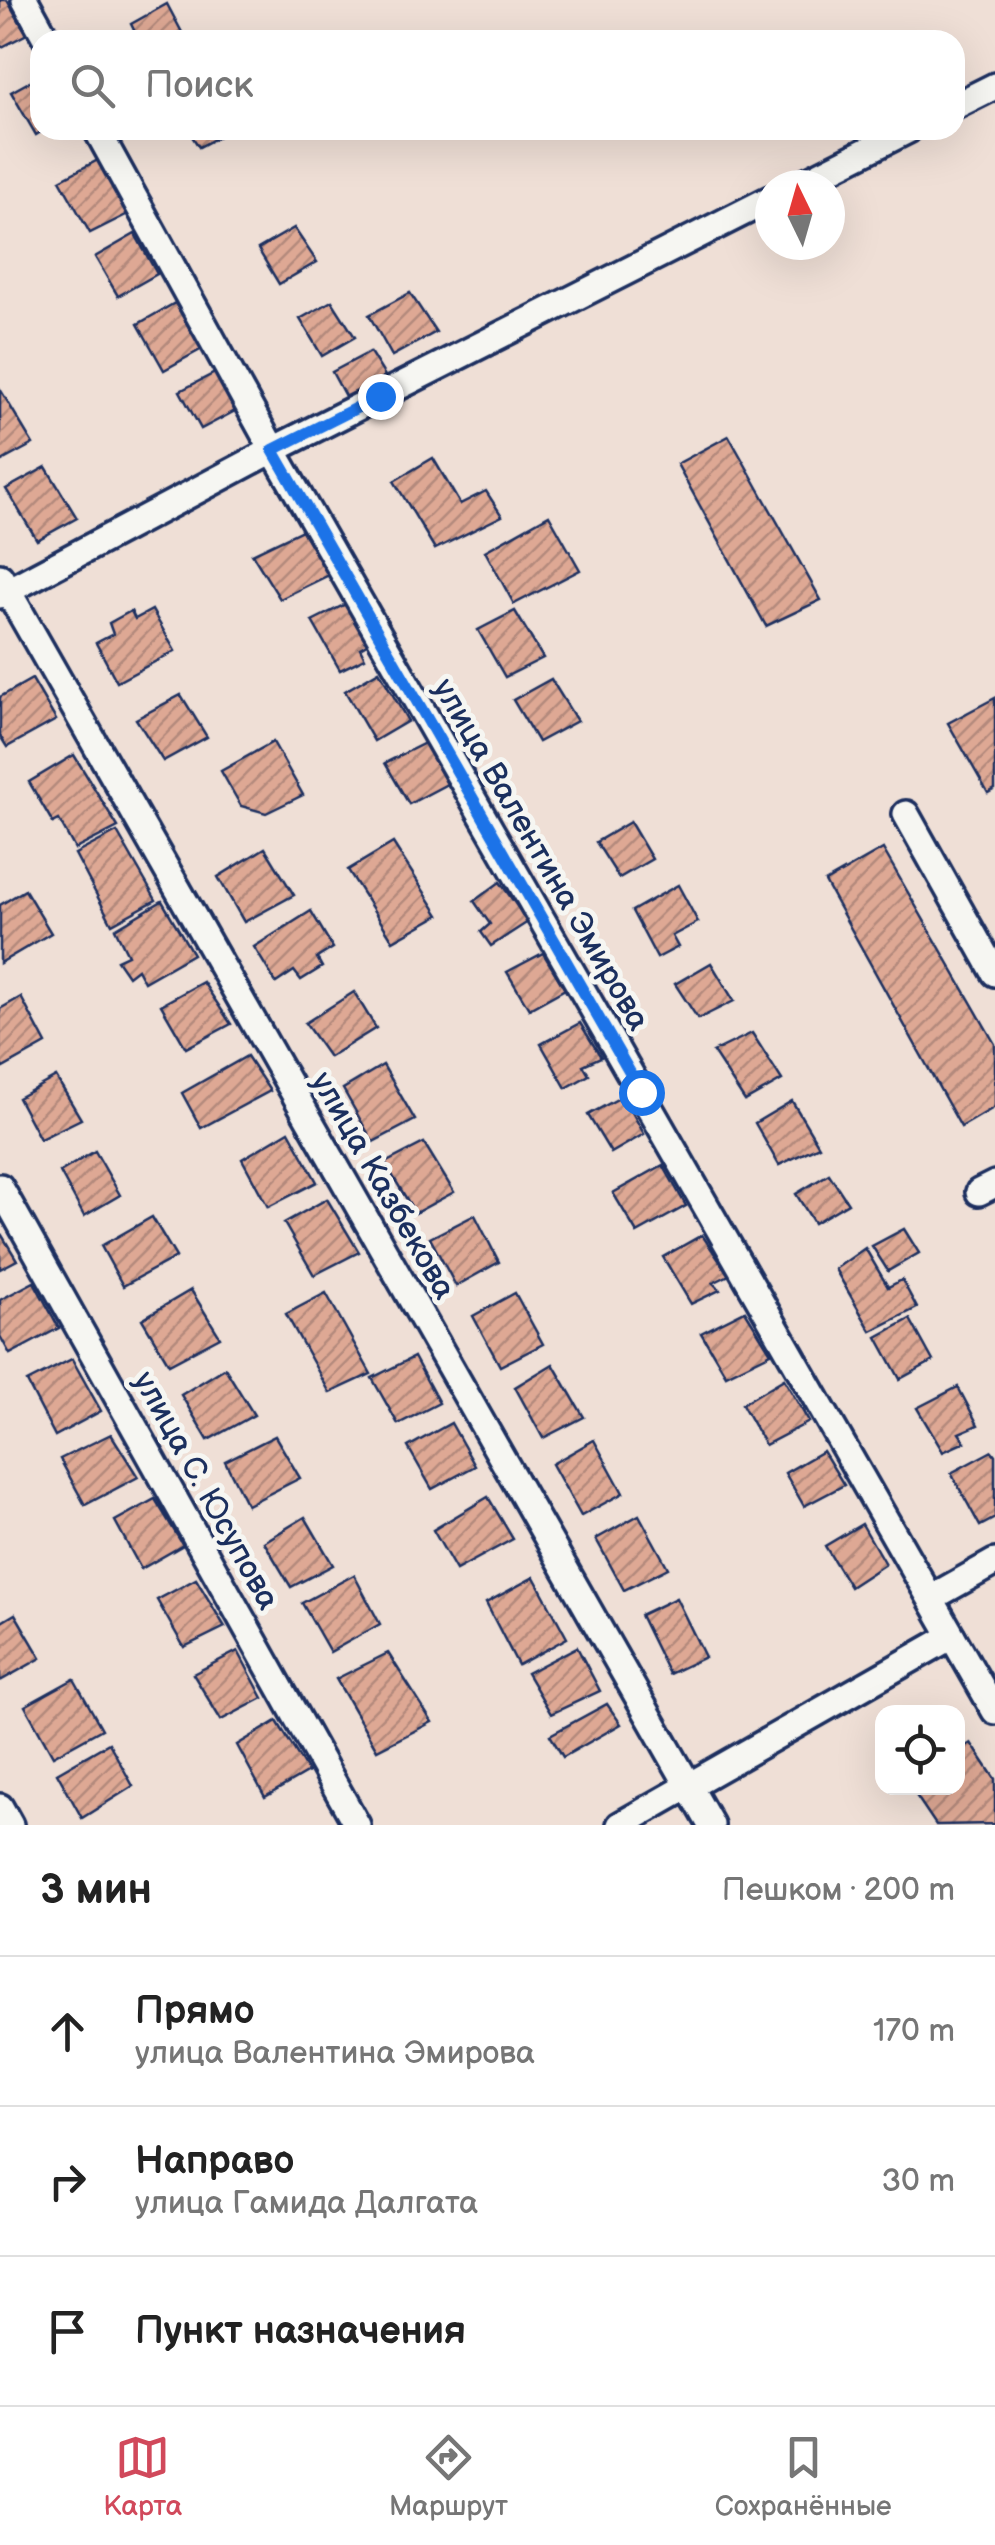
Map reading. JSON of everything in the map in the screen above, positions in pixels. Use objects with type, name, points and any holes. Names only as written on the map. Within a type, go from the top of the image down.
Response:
[{"type":"street","points":[[26,0],[42,30]]},
{"type":"street","points":[[965,101],[995,86]]},
{"type":"street","name":"улица Валентина Эмирова","points":[[102,140],[273,450],[995,1711]]},
{"type":"street","points":[[829,170],[888,140]]},
{"type":"street","points":[[3,588],[755,208]]},
{"type":"street","name":"улица Казбекова","points":[[3,588],[711,1825]]},
{"type":"street","points":[[906,814],[995,973]]},
{"type":"street","name":"улица С. Юсупова","points":[[0,1187],[357,1825]]},
{"type":"street","points":[[931,1598],[995,1562]]},
{"type":"street","points":[[620,1825],[952,1636]]},
{"type":"street","points":[[0,1807],[10,1825]]},
{"type":"building","points":[[0,0],[7,0],[27,34],[0,48]]},
{"type":"building","points":[[167,4],[181,30],[134,30],[131,24]]},
{"type":"building","points":[[30,82],[30,125],[11,92]]},
{"type":"building","points":[[100,159],[128,214],[90,233],[60,180]]},
{"type":"building","points":[[294,228],[317,262],[279,284],[258,249]]},
{"type":"building","points":[[135,234],[157,274],[118,296],[95,257]]},
{"type":"building","points":[[410,293],[436,332],[392,356],[369,315]]},
{"type":"building","points":[[332,301],[355,337],[322,356],[300,319]]},
{"type":"building","points":[[175,303],[202,349],[164,370],[138,324]]},
{"type":"building","points":[[370,352],[385,376],[346,398],[332,372]]},
{"type":"building","points":[[215,373],[235,411],[201,429],[180,391]]},
{"type":"building","points":[[0,389],[33,444],[0,462]]},
{"type":"building","points":[[729,436],[821,600],[766,626],[677,464]]},
{"type":"building","points":[[433,458],[460,504],[486,491],[502,516],[435,549],[394,481]]},
{"type":"building","points":[[46,467],[77,518],[37,540],[6,489]]},
{"type":"building","points":[[549,515],[580,570],[514,604],[485,551]]},
{"type":"building","points":[[302,530],[329,575],[280,599],[252,554]]},
{"type":"building","points":[[348,603],[370,642],[360,648],[365,658],[340,670],[312,621]]},
{"type":"building","points":[[152,610],[175,651],[117,682],[96,643],[113,634],[109,623],[131,611],[135,619]]},
{"type":"building","points":[[515,611],[543,658],[505,677],[478,630]]},
{"type":"building","points":[[379,671],[408,721],[374,741],[345,691]]},
{"type":"building","points":[[32,679],[56,720],[7,747],[0,736],[0,697]]},
{"type":"building","points":[[551,679],[577,721],[538,742],[513,700]]},
{"type":"building","points":[[181,695],[207,737],[163,761],[136,719]]},
{"type":"building","points":[[995,698],[995,789],[988,793],[948,723]]},
{"type":"building","points":[[273,742],[303,795],[266,813],[241,806],[221,771]]},
{"type":"building","points":[[425,743],[447,784],[409,804],[385,763]]},
{"type":"building","points":[[74,755],[118,827],[75,849],[59,820],[53,823],[29,782]]},
{"type":"building","points":[[630,822],[652,859],[619,878],[596,842]]},
{"type":"building","points":[[117,832],[156,900],[112,924],[75,854]]},
{"type":"building","points":[[393,843],[439,915],[393,941],[348,870]]},
{"type":"building","points":[[265,848],[294,895],[244,922],[218,877]]},
{"type":"building","points":[[883,849],[995,1044],[995,1107],[961,1127],[825,882]]},
{"type":"building","points":[[500,882],[528,922],[491,946],[481,932],[490,924],[474,901]]},
{"type":"building","points":[[678,885],[698,922],[672,936],[678,947],[657,958],[632,911]]},
{"type":"building","points":[[25,890],[51,933],[0,963],[0,905]]},
{"type":"building","points":[[162,901],[193,954],[144,982],[137,969],[128,976],[117,960],[128,955],[115,929]]},
{"type":"building","points":[[311,911],[333,948],[317,958],[322,967],[301,980],[294,971],[276,983],[254,947]]},
{"type":"building","points":[[543,953],[565,989],[529,1009],[507,972]]},
{"type":"building","points":[[711,963],[734,1001],[698,1019],[675,984]]},
{"type":"building","points":[[203,982],[231,1024],[186,1048],[161,1005]]},
{"type":"building","points":[[354,992],[376,1028],[329,1057],[305,1023]]},
{"type":"building","points":[[21,997],[46,1044],[3,1068],[0,1009]]},
{"type":"building","points":[[580,1023],[601,1057],[583,1065],[589,1075],[566,1088],[541,1044]]},
{"type":"building","points":[[752,1033],[782,1080],[745,1101],[713,1052]]},
{"type":"building","points":[[247,1056],[270,1091],[201,1128],[182,1093]]},
{"type":"building","points":[[383,1065],[415,1120],[373,1142],[343,1089]]},
{"type":"building","points":[[56,1077],[81,1119],[40,1139],[18,1098]]},
{"type":"building","points":[[623,1096],[644,1134],[611,1153],[588,1115]]},
{"type":"building","points":[[792,1101],[819,1146],[779,1165],[755,1123]]},
{"type":"building","points":[[289,1131],[317,1182],[268,1207],[242,1159]]},
{"type":"building","points":[[424,1143],[454,1192],[415,1213],[385,1163]]},
{"type":"building","points":[[95,1151],[120,1195],[84,1216],[60,1172]]},
{"type":"building","points":[[663,1165],[686,1206],[637,1233],[613,1193]]},
{"type":"building","points":[[829,1174],[848,1203],[814,1223],[796,1194]]},
{"type":"building","points":[[327,1199],[359,1252],[314,1275],[284,1223]]},
{"type":"building","points":[[475,1215],[499,1262],[456,1286],[430,1238]]},
{"type":"building","points":[[152,1217],[176,1257],[123,1286],[101,1246]]},
{"type":"building","points":[[904,1229],[919,1253],[888,1271],[872,1246]]},
{"type":"building","points":[[0,1232],[17,1260],[0,1269]]},
{"type":"building","points":[[702,1235],[729,1275],[713,1283],[720,1290],[691,1304],[663,1257]]},
{"type":"building","points":[[865,1248],[888,1287],[902,1280],[917,1308],[871,1331],[835,1269]]},
{"type":"building","points":[[34,1282],[59,1328],[10,1354],[0,1336],[0,1300]]},
{"type":"building","points":[[191,1290],[220,1337],[169,1364],[142,1319]]},
{"type":"building","points":[[326,1293],[371,1374],[330,1393],[286,1314]]},
{"type":"building","points":[[515,1293],[543,1344],[500,1366],[473,1316]]},
{"type":"building","points":[[745,1311],[771,1353],[726,1375],[701,1333]]},
{"type":"building","points":[[910,1319],[933,1361],[900,1379],[877,1337]]},
{"type":"building","points":[[414,1357],[439,1403],[398,1424],[372,1378]]},
{"type":"building","points":[[72,1359],[101,1411],[55,1436],[27,1382]]},
{"type":"building","points":[[553,1364],[584,1417],[543,1438],[515,1387]]},
{"type":"building","points":[[225,1368],[254,1415],[208,1440],[181,1395]]},
{"type":"building","points":[[784,1379],[809,1422],[765,1445],[742,1404]]},
{"type":"building","points":[[958,1387],[978,1425],[959,1433],[965,1442],[943,1452],[917,1408]]},
{"type":"building","points":[[451,1423],[475,1466],[432,1489],[408,1447]]},
{"type":"building","points":[[111,1434],[138,1477],[85,1505],[60,1459]]},
{"type":"building","points":[[275,1436],[300,1478],[247,1505],[225,1461]]},
{"type":"building","points":[[594,1440],[623,1493],[581,1516],[552,1464]]},
{"type":"building","points":[[823,1451],[844,1485],[804,1506],[785,1473]]},
{"type":"building","points":[[992,1451],[995,1518],[980,1526],[951,1473]]},
{"type":"building","points":[[488,1497],[513,1539],[456,1570],[433,1530]]},
{"type":"building","points":[[155,1499],[183,1545],[141,1569],[115,1521]]},
{"type":"building","points":[[639,1515],[668,1568],[624,1590],[596,1539]]},
{"type":"building","points":[[305,1517],[333,1565],[291,1587],[264,1542]]},
{"type":"building","points":[[862,1524],[885,1564],[850,1587],[825,1546]]},
{"type":"building","points":[[354,1575],[380,1624],[330,1652],[302,1603]]},
{"type":"building","points":[[534,1577],[567,1638],[518,1665],[486,1603]]},
{"type":"building","points":[[196,1579],[225,1627],[184,1647],[157,1600]]},
{"type":"building","points":[[676,1598],[705,1657],[669,1674],[640,1615]]},
{"type":"building","points":[[15,1614],[41,1658],[0,1681],[0,1623]]},
{"type":"building","points":[[577,1647],[600,1691],[551,1714],[527,1673]]},
{"type":"building","points":[[238,1651],[263,1698],[221,1720],[193,1674]]},
{"type":"building","points":[[388,1653],[432,1722],[377,1750],[336,1679]]},
{"type":"building","points":[[74,1679],[102,1729],[53,1756],[25,1706]]},
{"type":"building","points":[[607,1704],[621,1724],[563,1757],[550,1735]]},
{"type":"building","points":[[277,1721],[308,1772],[265,1797],[237,1745]]},
{"type":"building","points":[[109,1743],[133,1786],[82,1818],[57,1773]]},
{"type":"building","points":[[971,1743],[995,1779],[995,1824],[936,1825],[916,1795],[965,1795],[965,1747]]},
{"type":"route","points":[[380,396],[273,450],[641,1092]]}]
